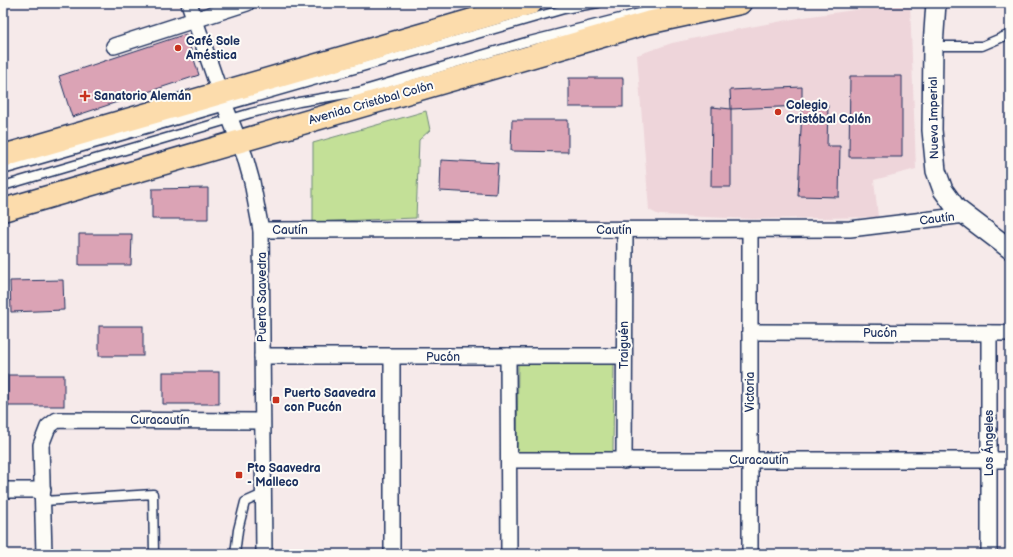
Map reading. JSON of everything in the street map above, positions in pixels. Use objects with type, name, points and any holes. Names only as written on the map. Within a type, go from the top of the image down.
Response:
[{"type":"main road","points":[[3,156],[225,106],[504,7],[531,3]]},
{"type":"main road","name":"Avenida Cristóbal Colón","points":[[3,210],[647,23],[740,3]]},
{"type":"street","name":"Puerto Saavedra","points":[[189,3],[225,106],[239,141],[252,182],[261,230],[264,554]]},
{"type":"street","points":[[114,46],[247,3]]},
{"type":"street","name":"Nueva Imperial","points":[[936,3],[933,46],[932,130],[936,171],[949,199],[965,215],[1010,248]]},
{"type":"street","name":"Cautín","points":[[261,230],[850,229],[965,215]]},
{"type":"street","name":"Traiguén","points":[[624,460],[625,230]]},
{"type":"street","name":"Victoria","points":[[750,230],[750,554]]},
{"type":"street","name":"Pucón","points":[[750,332],[1010,333]]},
{"type":"street","name":"Los Ángeles","points":[[989,333],[989,554]]},
{"type":"street","name":"Pucón","points":[[262,356],[624,356]]},
{"type":"street","points":[[508,356],[509,554]]},
{"type":"street","points":[[392,357],[392,554]]},
{"type":"street","name":"Curacautín","points":[[43,496],[42,445],[48,427],[57,420],[262,421]]},
{"type":"street","name":"Curacautín","points":[[508,460],[1010,460]]},
{"type":"street","points":[[3,490],[43,496],[44,554]]},
{"type":"lane","points":[[3,170],[564,9],[598,3]]},
{"type":"lane","points":[[3,186],[225,106],[278,106],[358,92],[526,42],[679,3]]},
{"type":"lane","points":[[933,46],[982,46],[1010,34]]},
{"type":"lane","points":[[43,496],[153,494],[154,554]]},
{"type":"lane","points":[[235,554],[238,530],[245,502],[263,494]]},
{"type":"shaded area","name":"Colegio Cristóbal Colón","points":[[910,3],[916,169],[874,180],[878,217],[752,219],[659,215],[649,210],[637,55],[672,43],[734,30],[804,17]]},
{"type":"green space","points":[[426,111],[430,130],[419,140],[416,218],[313,222],[313,143]]},
{"type":"green space","points":[[518,362],[614,363],[613,453],[517,453]]},
{"type":"building","points":[[186,34],[199,75],[72,117],[59,76]]},
{"type":"building","points":[[850,76],[902,76],[902,157],[849,157]]},
{"type":"building","points":[[569,78],[623,78],[623,107],[569,107]]},
{"type":"building","points":[[802,87],[802,106],[731,109],[730,90]]},
{"type":"building","points":[[828,105],[827,146],[840,146],[839,197],[798,196],[802,106]]},
{"type":"building","points":[[712,107],[731,109],[731,187],[711,187]]},
{"type":"building","points":[[512,120],[568,120],[568,152],[511,151]]},
{"type":"building","points":[[441,160],[498,163],[496,194],[440,191]]},
{"type":"building","points":[[208,188],[208,219],[152,219],[152,189]]},
{"type":"building","points":[[79,234],[132,234],[131,265],[79,265]]},
{"type":"building","points":[[63,280],[64,310],[11,312],[10,281]]},
{"type":"building","points":[[99,326],[143,326],[143,356],[99,356]]},
{"type":"building","points":[[163,372],[219,372],[219,404],[163,404]]},
{"type":"building","points":[[8,375],[64,375],[64,406],[8,406]]},
{"type":"place","name":"Café Sole Améstica","points":[[178,48]]},
{"type":"place","name":"Sanatorio Alemán","points":[[85,96]]},
{"type":"place","name":"Colegio Cristóbal Colón","points":[[778,112]]},
{"type":"place","name":"Puerto Saavedra con Pucón","points":[[276,400]]},
{"type":"place","name":"Pto Saavedra - Malleco","points":[[239,475]]}]
